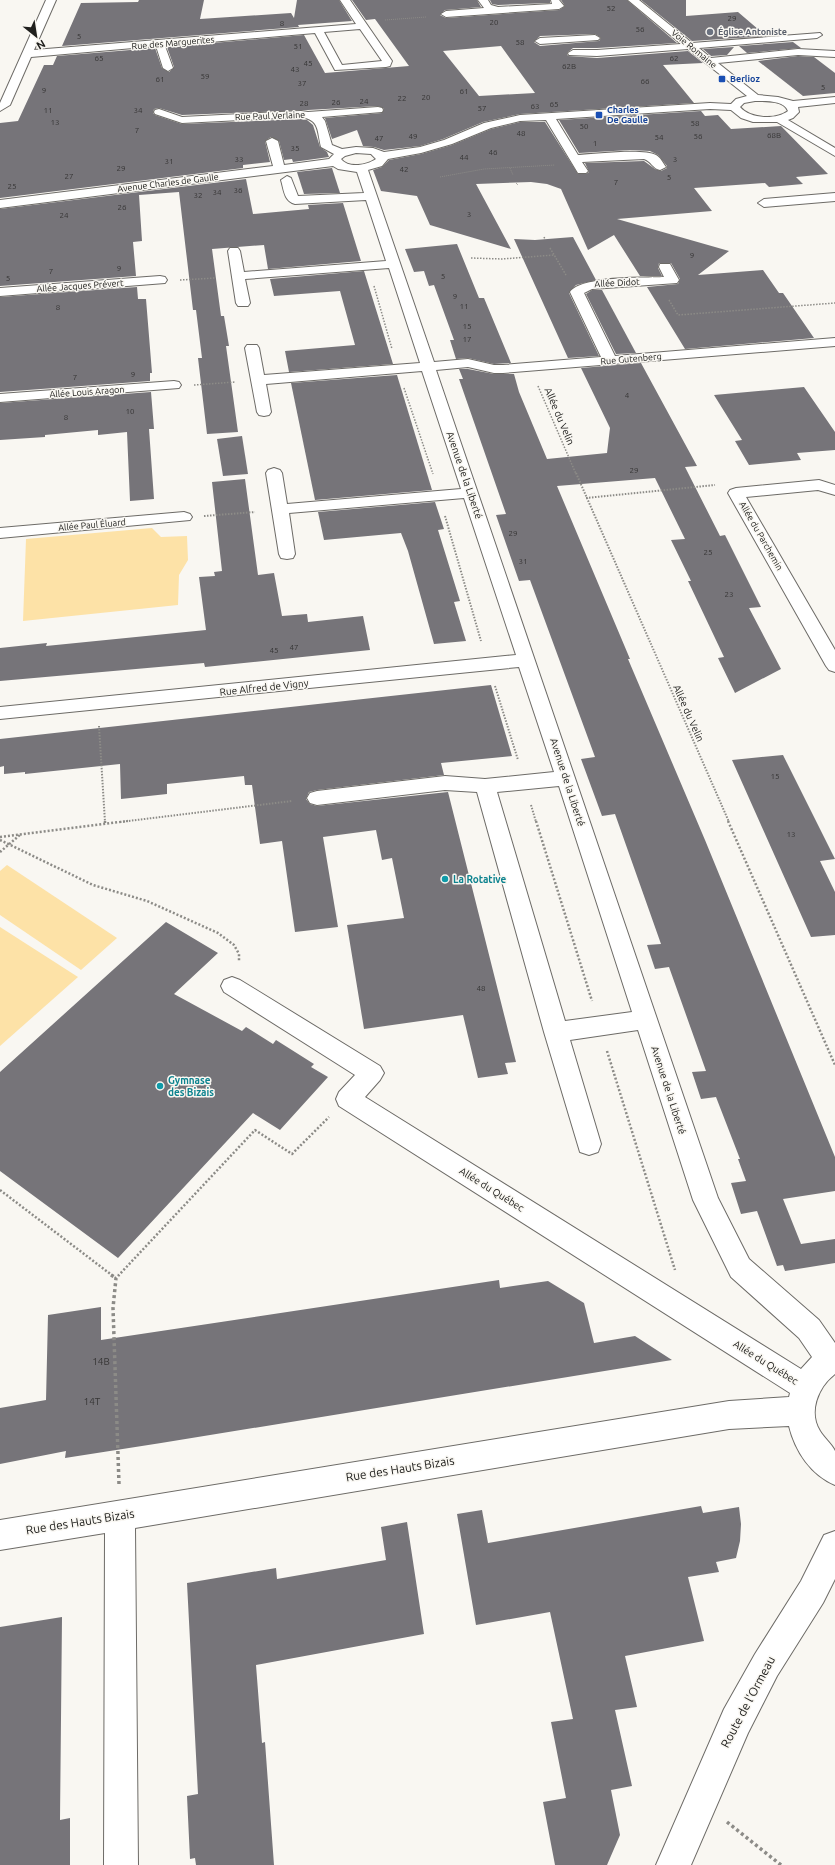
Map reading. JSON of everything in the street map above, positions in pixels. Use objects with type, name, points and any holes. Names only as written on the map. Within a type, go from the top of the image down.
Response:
[{"type":"street","points":[[0,108],[5,105],[52,0]]},
{"type":"street","points":[[328,69],[386,64],[387,61],[346,0]]},
{"type":"street","points":[[482,0],[493,10]]},
{"type":"street","name":"Voie Romaine","points":[[634,0],[755,98]]},
{"type":"street","points":[[446,14],[559,6],[555,1]]},
{"type":"street","name":"Rue des Marguerites","points":[[27,54],[318,30],[362,24]]},
{"type":"street","points":[[318,30],[339,68]]},
{"type":"street","points":[[660,34],[675,33]]},
{"type":"street","points":[[573,53],[598,53],[817,35]]},
{"type":"street","points":[[540,41],[608,37]]},
{"type":"street","points":[[160,44],[168,68]]},
{"type":"street","points":[[710,61],[786,53],[835,54]]},
{"type":"street","points":[[755,98],[775,99],[790,105],[794,108],[792,115],[779,119],[759,119],[749,117],[741,114],[734,107],[740,101],[755,98]]},
{"type":"street","points":[[790,105],[835,100]]},
{"type":"street","name":"Avenue Charles de Gaulle","points":[[0,204],[279,169],[338,157],[362,150],[373,151],[382,156],[430,148],[500,121],[549,116],[710,106],[734,107]]},
{"type":"street","points":[[309,115],[378,110]]},
{"type":"street","name":"Rue Paul Verlaine","points":[[159,112],[176,119]]},
{"type":"street","name":"Rue Paul Verlaine","points":[[162,124],[176,119],[309,115],[320,121],[327,147],[338,157]]},
{"type":"street","points":[[549,116],[578,165],[646,155],[653,158],[660,167]]},
{"type":"street","points":[[779,119],[835,153]]},
{"type":"street","points":[[272,141],[279,169]]},
{"type":"street","name":"Avenue Charles de Gaulle","points":[[338,157],[344,167],[362,169],[379,164],[382,160],[382,156]]},
{"type":"street","name":"Avenue de la Liberté","points":[[362,169],[706,1200],[740,1268],[809,1329],[833,1361]]},
{"type":"street","points":[[287,180],[292,198],[299,201],[371,196]]},
{"type":"street","points":[[764,203],[835,197]]},
{"type":"street","points":[[234,251],[244,302]]},
{"type":"street","points":[[239,276],[393,264]]},
{"type":"street","name":"Allée Didot","points":[[610,360],[578,297],[577,292],[580,289],[590,285],[672,280],[665,267]]},
{"type":"street","name":"Allée Jacques Prévert","points":[[0,292],[160,280]]},
{"type":"street","name":"Rue Gutenberg","points":[[258,380],[468,363],[494,369],[530,367],[835,342]]},
{"type":"street","points":[[252,348],[264,412]]},
{"type":"street","name":"Allée Louis Aragon","points":[[0,398],[174,386]]},
{"type":"street","points":[[274,473],[287,554]]},
{"type":"street","name":"Allée du Parchemin","points":[[835,490],[818,485],[736,493],[835,666]]},
{"type":"street","points":[[280,509],[471,493]]},
{"type":"street","name":"Allée Paul Éluard","points":[[0,533],[184,516]]},
{"type":"street","name":"Rue Alfred de Vigny","points":[[0,713],[527,660]]},
{"type":"street","points":[[317,798],[445,783],[485,786],[566,778]]},
{"type":"street","points":[[485,786],[589,1144]]},
{"type":"street","points":[[232,986],[372,1073],[348,1098]]},
{"type":"street","points":[[556,1032],[646,1020]]},
{"type":"street","name":"Allée du Québec","points":[[348,1098],[688,1313],[803,1399]]},
{"type":"street","points":[[833,1361],[816,1372],[803,1399],[804,1430],[813,1448],[826,1464],[835,1470]]},
{"type":"street","name":"Rue des Hauts Bizais","points":[[0,1535],[729,1415],[803,1399]]},
{"type":"street","points":[[120,1515],[121,1865]]},
{"type":"street","name":"Route de l'Ormeau","points":[[673,1865],[736,1721],[766,1665],[812,1592],[835,1546]]},
{"type":"path","points":[[362,24],[446,14]]},
{"type":"path","points":[[440,178],[469,172],[510,168],[578,165]]},
{"type":"path","points":[[510,168],[513,175]]},
{"type":"path","points":[[550,248],[563,271],[580,289]]},
{"type":"path","points":[[471,258],[502,258],[554,254]]},
{"type":"path","points":[[368,266],[398,368],[439,496],[524,782],[688,1313]]},
{"type":"path","points":[[160,280],[239,276]]},
{"type":"path","points":[[657,281],[678,315],[835,303]]},
{"type":"path","name":"Allée du Velin","points":[[530,367],[835,1065]]},
{"type":"path","points":[[174,386],[258,380]]},
{"type":"path","points":[[586,498],[724,484],[736,493]]},
{"type":"path","points":[[184,516],[280,509]]},
{"type":"path","points":[[97,704],[105,824]]},
{"type":"path","points":[[0,836],[317,798]]},
{"type":"path","points":[[0,852],[21,834]]},
{"type":"path","points":[[0,840],[93,885],[147,901],[218,933],[234,945],[239,954],[240,963],[232,986]]},
{"type":"path","points":[[120,1515],[113,1308],[116,1278],[255,1130],[292,1154],[348,1098]]},
{"type":"path","points":[[0,1190],[116,1278]]},
{"type":"path","points":[[700,1801],[782,1865]]},
{"type":"shaded area","points":[[152,528],[161,537],[187,536],[188,560],[179,575],[178,605],[23,621],[26,539]]},
{"type":"shaded area","points":[[7,865],[117,938],[81,970],[0,915],[0,871]]},
{"type":"shaded area","points":[[0,927],[78,977],[0,1046]]},
{"type":"building","points":[[139,0],[204,0],[200,19],[291,13],[294,18],[297,0],[339,0],[352,21],[298,25],[299,27],[62,46],[81,3],[138,2]]},
{"type":"building","points":[[352,0],[477,0],[481,7],[445,10],[440,15],[446,18],[559,10],[565,6],[561,0],[627,0],[677,43],[573,48],[567,53],[568,56],[597,58],[688,51],[703,63],[663,65],[694,103],[520,114],[483,122],[443,139],[420,146],[384,150],[363,146],[357,130],[332,139],[325,118],[382,113],[384,109],[378,106],[182,115],[159,108],[154,109],[153,113],[155,115],[182,124],[307,120],[313,125],[320,147],[327,152],[329,157],[293,162],[292,159],[284,160],[279,141],[271,137],[265,141],[270,162],[243,165],[243,168],[0,198],[0,123],[18,121],[44,65],[53,65],[57,56],[155,48],[162,68],[169,72],[174,67],[167,47],[304,35],[325,73],[409,66],[375,19],[366,20]],"holes":[[[595,34],[601,38],[599,41],[540,46],[534,42],[540,36]],[[501,46],[535,93],[479,96],[443,51]]]},
{"type":"building","points":[[490,0],[550,0],[550,3],[498,5],[492,4]]},
{"type":"building","points":[[641,0],[686,0],[686,16],[738,12],[766,36],[692,41]]},
{"type":"building","points":[[793,42],[801,48],[747,53],[739,46]]},
{"type":"building","points":[[734,47],[727,55],[711,56],[703,49]]},
{"type":"building","points":[[798,56],[814,57],[835,73],[835,93],[803,96],[758,61]]},
{"type":"building","points":[[701,111],[705,116],[718,115],[731,129],[781,126],[828,174],[796,177],[803,184],[769,187],[765,183],[694,188],[712,211],[617,219],[729,251],[698,275],[763,270],[779,293],[783,293],[814,338],[685,349],[647,287],[678,284],[680,279],[671,263],[659,263],[658,268],[662,276],[640,276],[614,235],[588,250],[561,189],[547,184],[531,182],[476,184],[511,249],[430,225],[417,196],[381,191],[373,170],[382,167],[389,160],[421,154],[452,145],[491,129],[520,122],[545,122],[578,174],[586,174],[589,172],[585,163],[644,161],[655,169],[661,171],[667,168],[667,166],[658,155],[650,151],[630,150],[579,153],[559,120]]},
{"type":"building","points":[[332,168],[340,193],[304,194],[297,172]]},
{"type":"building","points":[[246,179],[253,214],[309,209],[308,205],[343,203],[361,261],[268,269],[264,245],[212,249],[221,316],[224,316],[229,346],[226,346],[238,432],[207,434],[198,358],[202,358],[196,310],[193,310],[179,192],[139,195],[142,241],[133,242],[136,276],[0,286],[0,209]]},
{"type":"building","points":[[573,237],[596,280],[576,285],[569,293],[599,356],[568,358],[514,239],[535,240]]},
{"type":"building","points":[[457,244],[479,298],[484,298],[511,363],[494,364],[468,358],[456,359],[450,340],[454,340],[434,285],[429,286],[424,271],[414,272],[405,249]]},
{"type":"building","points":[[364,271],[393,364],[289,372],[285,351],[355,345],[340,291],[274,296],[270,279]]},
{"type":"building","points":[[137,287],[138,299],[146,299],[152,373],[150,373],[150,381],[0,392],[0,297]]},
{"type":"building","points":[[592,290],[602,290],[636,353],[616,354],[586,294]]},
{"type":"building","points":[[641,363],[697,466],[685,467],[720,536],[725,535],[761,607],[749,608],[781,669],[735,693],[718,658],[724,657],[688,581],[691,581],[671,540],[685,539],[655,478],[557,486],[630,659],[628,659],[705,840],[835,1157],[835,1191],[783,1199],[801,1244],[835,1239],[835,1263],[785,1271],[783,1265],[777,1266],[757,1211],[741,1214],[731,1183],[746,1181],[738,1159],[740,1159],[716,1097],[701,1099],[692,1072],[706,1071],[669,967],[655,969],[647,945],[661,944],[615,814],[602,816],[581,759],[595,757],[530,580],[519,581],[496,515],[506,514],[459,379],[463,379],[459,369],[468,369],[494,374],[514,374],[519,392],[547,459],[607,453],[610,428],[581,368]]},
{"type":"building","points":[[397,375],[432,490],[315,500],[291,383]]},
{"type":"building","points":[[804,387],[835,432],[835,450],[797,453],[801,460],[749,465],[735,441],[742,440],[714,395]]},
{"type":"building","points":[[151,392],[154,429],[149,429],[154,499],[130,501],[127,432],[98,435],[98,430],[45,435],[45,437],[0,440],[0,403]]},
{"type":"building","points":[[242,436],[248,474],[223,476],[217,439]]},
{"type":"building","points":[[245,479],[258,575],[274,573],[282,616],[307,614],[308,622],[363,616],[370,650],[205,667],[204,663],[0,681],[0,648],[47,643],[46,646],[206,630],[199,577],[215,576],[214,572],[222,571],[212,482]]},
{"type":"building","points":[[435,502],[444,529],[438,530],[460,601],[454,602],[466,641],[434,644],[408,551],[401,533],[324,540],[318,512]]},
{"type":"building","points":[[491,685],[512,756],[441,763],[444,775],[317,790],[309,792],[306,799],[310,804],[317,806],[448,792],[516,1062],[505,1063],[508,1074],[478,1078],[463,1015],[364,1029],[347,925],[404,918],[392,858],[382,860],[376,830],[323,837],[338,927],[295,932],[282,841],[260,844],[252,785],[245,785],[244,776],[167,784],[167,794],[121,799],[120,764],[25,774],[25,772],[4,774],[4,766],[0,767],[0,739]]},
{"type":"building","points":[[783,755],[835,859],[820,861],[835,892],[835,935],[811,937],[732,760]]},
{"type":"building","name":"Gymnase des Bizais","points":[[166,922],[218,953],[174,994],[242,1031],[246,1027],[273,1044],[276,1040],[314,1064],[311,1067],[328,1077],[280,1130],[253,1113],[118,1258],[0,1171],[0,1072]]},
{"type":"building","points":[[499,1280],[500,1288],[548,1281],[584,1303],[594,1343],[635,1336],[672,1360],[65,1458],[66,1451],[0,1464],[0,1408],[46,1400],[48,1315],[101,1307],[101,1340]]},
{"type":"building","points":[[701,1506],[703,1513],[739,1507],[741,1524],[740,1541],[736,1558],[716,1562],[719,1572],[688,1577],[704,1641],[625,1656],[637,1707],[615,1710],[632,1786],[611,1790],[620,1835],[607,1865],[555,1865],[543,1802],[566,1798],[551,1722],[573,1719],[550,1612],[476,1625],[457,1514],[482,1510],[488,1543]]},
{"type":"building","points":[[407,1522],[424,1634],[256,1665],[262,1743],[265,1742],[274,1865],[196,1865],[195,1858],[190,1859],[187,1796],[198,1794],[187,1583],[276,1568],[277,1579],[386,1560],[381,1527]]},
{"type":"building","points":[[62,1617],[60,1820],[70,1818],[70,1865],[0,1865],[0,1627]]},
{"type":"place","name":"Église Antoniste","points":[[710,32]]},
{"type":"place","name":"Berlioz","points":[[722,79]]},
{"type":"place","name":"Charles De Gaulle","points":[[599,115]]},
{"type":"place","name":"La Rotative","points":[[445,879]]},
{"type":"place","name":"Gymnase des Bizais","points":[[160,1086]]}]
